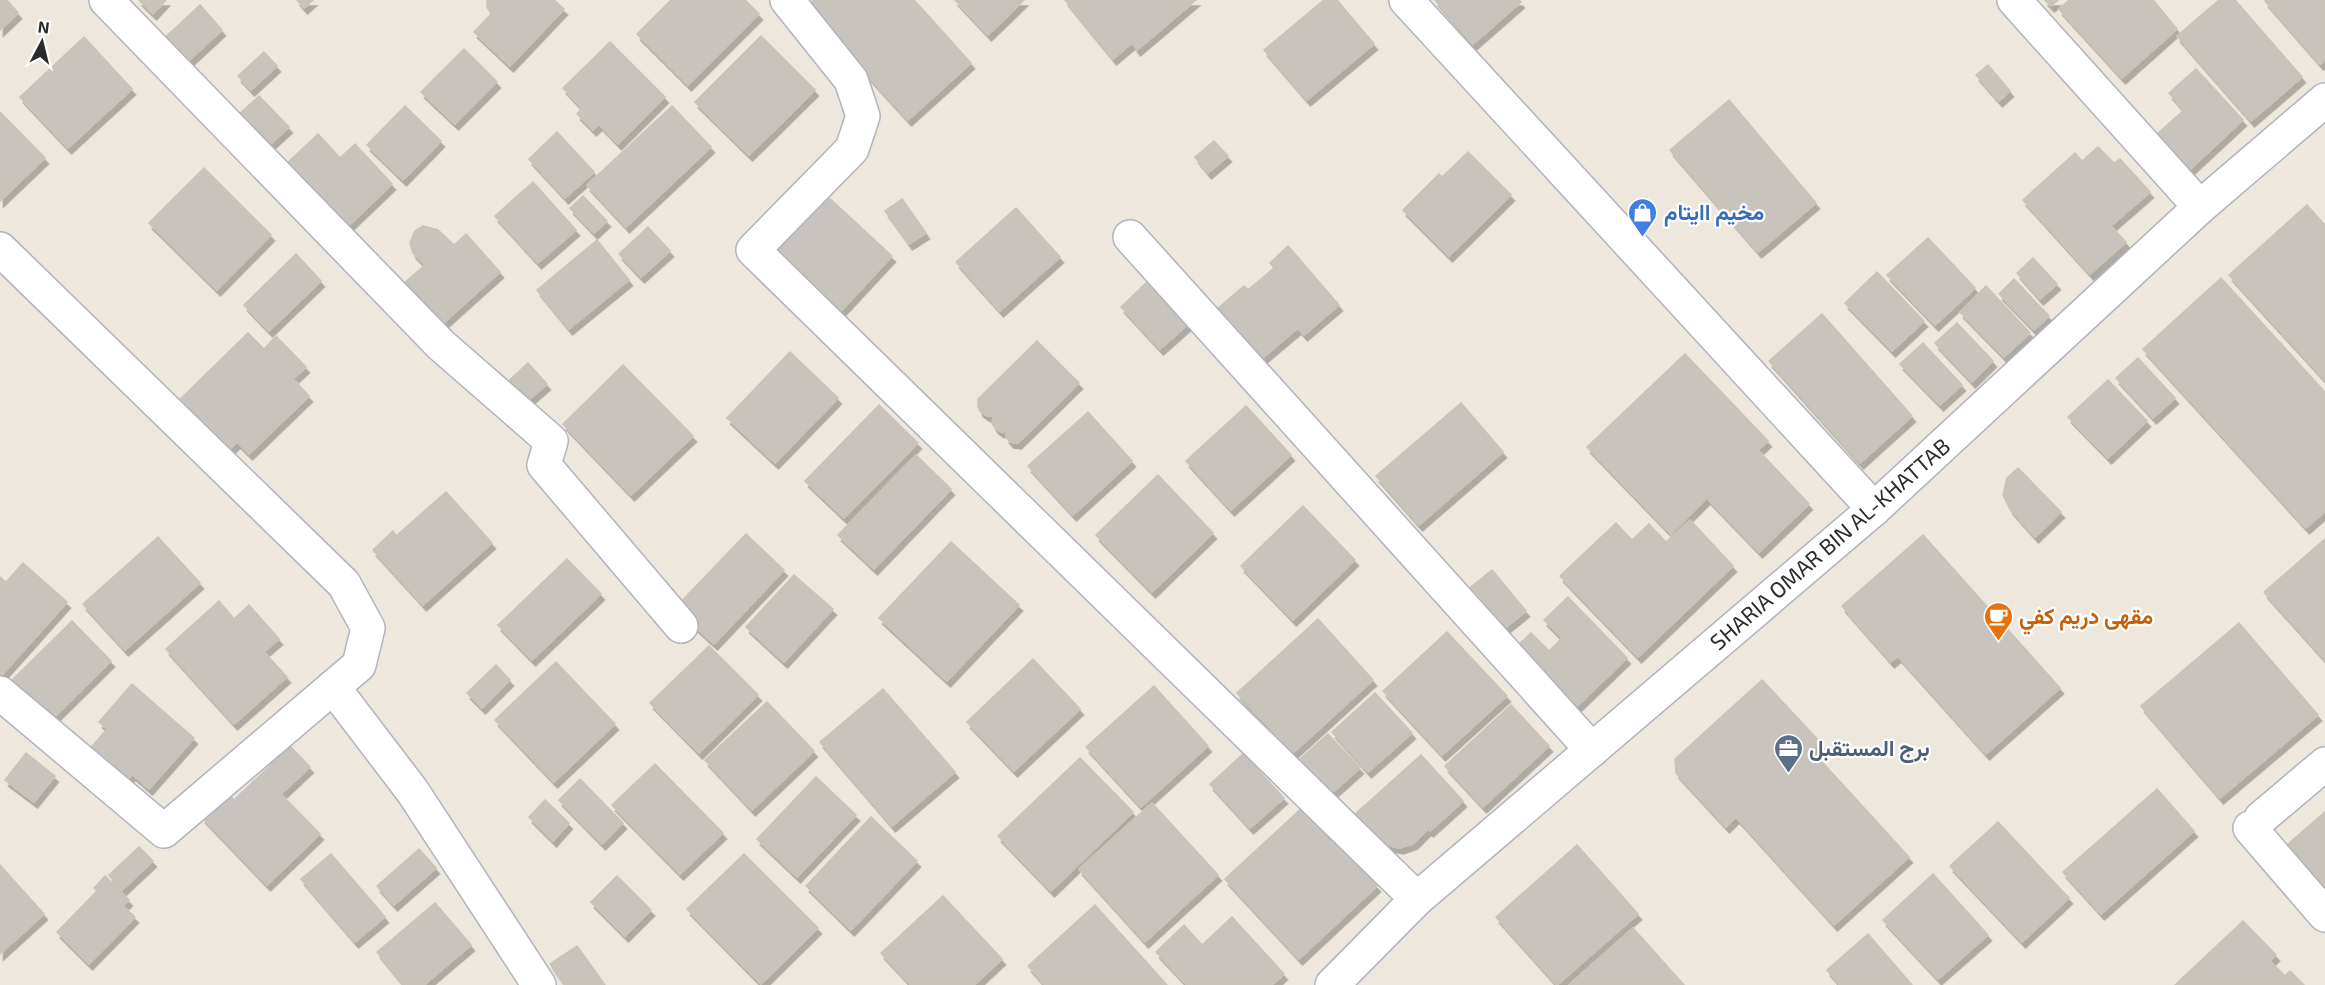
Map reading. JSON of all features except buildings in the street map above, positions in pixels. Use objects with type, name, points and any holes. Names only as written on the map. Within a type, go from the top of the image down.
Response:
[{"type":"street","points":[[106,0],[441,345],[551,441],[544,465],[681,626]]},
{"type":"street","points":[[787,0],[851,80],[863,116],[852,149],[753,250],[1418,900]]},
{"type":"street","points":[[1406,0],[1874,509]]},
{"type":"street","points":[[2014,0],[2200,207]]},
{"type":"street","name":"SHARIA OMAR BIN AL-KHATTAB","points":[[1332,985],[1418,900],[1874,509],[2200,207],[2325,100]]},
{"type":"street","points":[[1130,237],[1592,750]]},
{"type":"street","points":[[0,249],[344,584],[368,628],[359,665],[164,831],[0,693]]},
{"type":"street","points":[[333,687],[413,792],[539,985]]},
{"type":"street","points":[[2325,764],[2256,823],[2325,915]]},
{"type":"place","name":"مخيم اايتام","points":[[1643,238]]},
{"type":"place","name":"مقهى دريم كفي","points":[[1998,642]]},
{"type":"place","name":"برج المستقبل","points":[[1788,774]]}]
